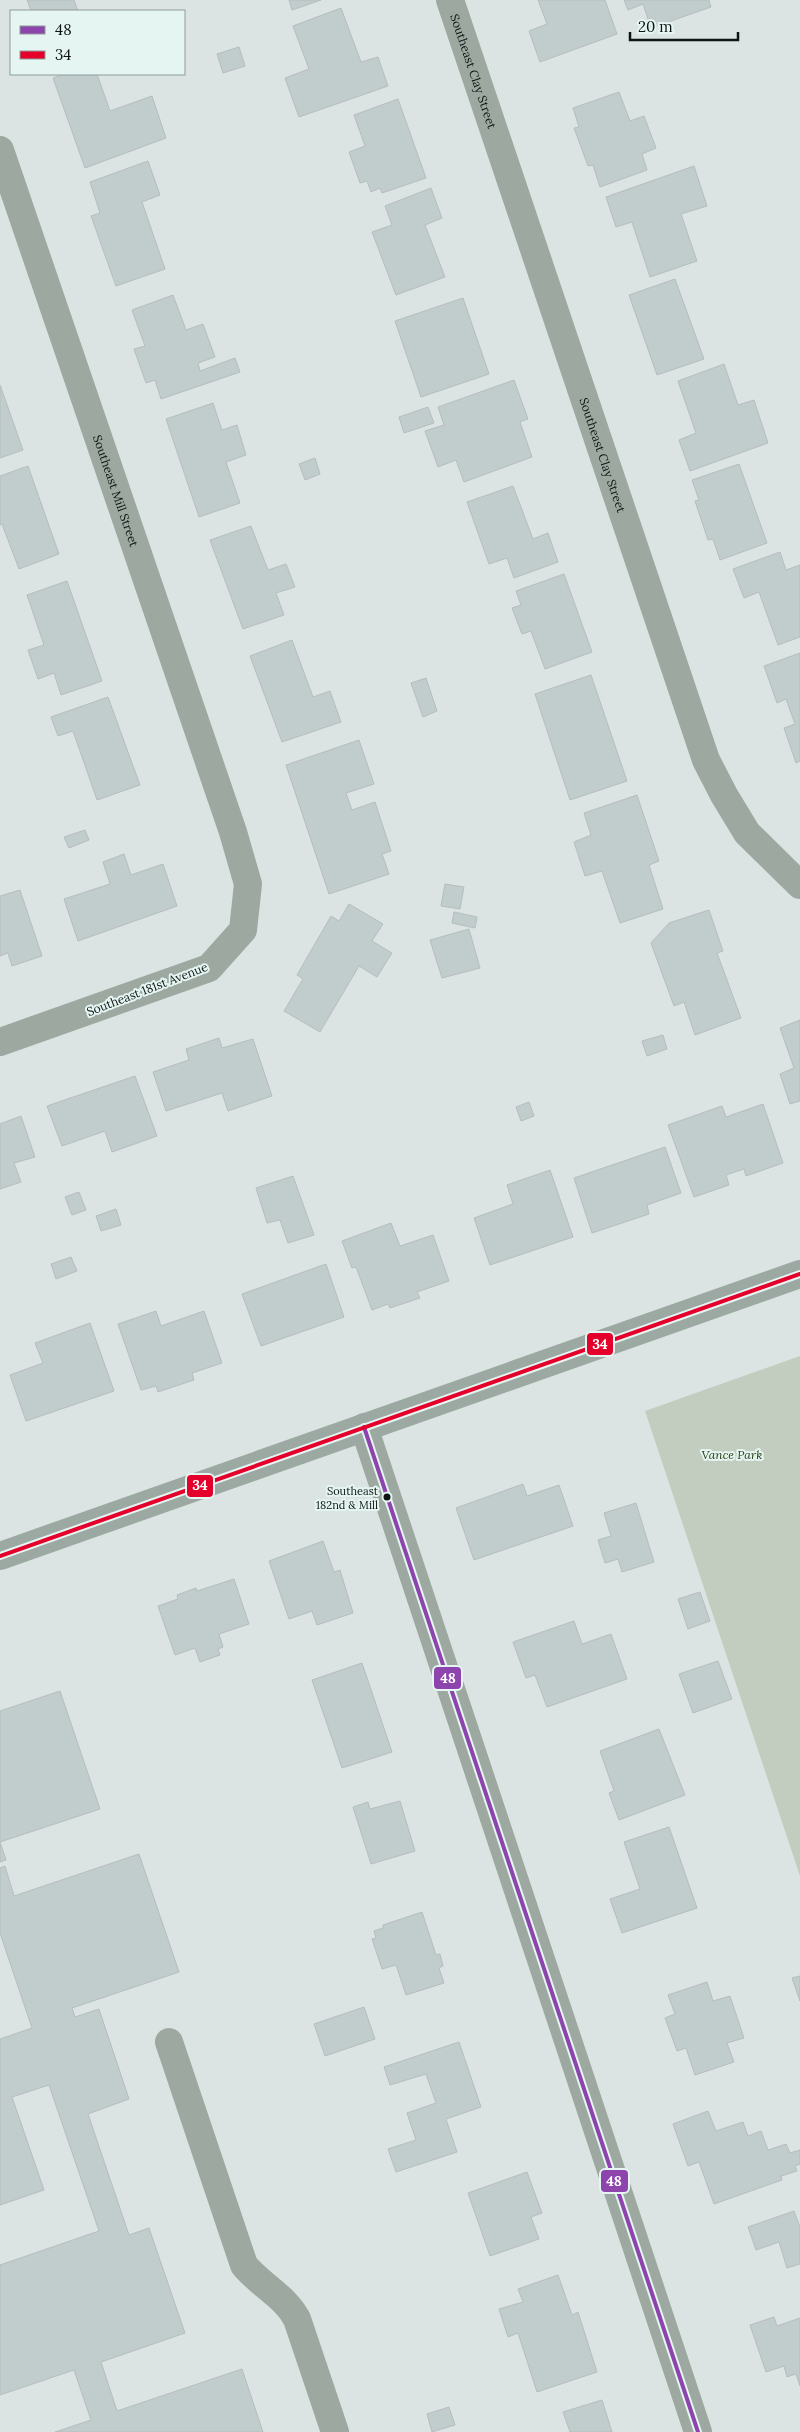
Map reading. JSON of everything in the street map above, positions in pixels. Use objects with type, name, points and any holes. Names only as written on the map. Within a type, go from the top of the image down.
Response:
[{"type":"main road","points":[[0,1556],[800,1274]]},
{"type":"street","name":"Southeast Clay Street","points":[[450,0],[706,760],[747,833],[800,885]]},
{"type":"street","name":"Southeast Mill Street","points":[[0,150],[233,832]]},
{"type":"street","name":"Southeast 181st Avenue","points":[[0,1042],[209,968],[244,930],[248,884],[233,832]]},
{"type":"street","points":[[364,1427],[698,2432]]},
{"type":"street","points":[[169,2042],[244,2265],[251,2274],[291,2307],[335,2432]]},
{"type":"green space","name":"Vance Park","points":[[800,1356],[800,1876],[645,1411]]},
{"type":"building","points":[[27,0],[74,0],[78,10],[31,10]]},
{"type":"building","points":[[289,0],[321,0],[292,10]]},
{"type":"building","points":[[538,0],[605,0],[617,34],[540,62],[529,31],[547,24]]},
{"type":"building","points":[[624,0],[709,0],[711,7],[651,28],[643,4],[628,10]]},
{"type":"building","points":[[341,8],[361,62],[378,57],[388,86],[299,117],[285,78],[309,69],[293,26]]},
{"type":"building","points":[[239,47],[245,66],[223,73],[217,54]]},
{"type":"building","points":[[61,75],[97,75],[110,111],[152,96],[166,138],[85,168],[53,78]]},
{"type":"building","points":[[619,92],[630,121],[644,116],[656,148],[642,154],[647,170],[600,187],[593,165],[588,166],[574,128],[579,127],[573,108]]},
{"type":"building","points":[[398,99],[426,178],[382,193],[380,188],[371,192],[367,181],[360,183],[349,152],[365,146],[354,115]]},
{"type":"building","points":[[148,161],[160,195],[142,202],[165,269],[116,286],[91,216],[100,213],[90,182]]},
{"type":"building","points":[[694,166],[707,206],[681,214],[697,261],[650,277],[632,222],[616,227],[606,197]]},
{"type":"building","points":[[431,188],[442,218],[425,225],[445,277],[396,295],[372,232],[392,225],[385,206]]},
{"type":"building","points":[[675,279],[704,359],[657,375],[629,295]]},
{"type":"building","points":[[173,295],[186,330],[203,324],[215,357],[198,363],[200,371],[235,358],[240,372],[161,399],[155,380],[146,383],[134,349],[145,346],[132,310]]},
{"type":"building","points":[[463,298],[489,374],[421,397],[395,321]]},
{"type":"building","points":[[724,364],[738,405],[754,400],[768,443],[690,471],[679,440],[696,433],[678,381]]},
{"type":"building","points":[[514,380],[528,419],[520,422],[532,457],[464,482],[456,460],[438,467],[425,431],[444,425],[438,407]]},
{"type":"building","points":[[0,385],[23,450],[0,458]]},
{"type":"building","points":[[213,403],[222,430],[237,425],[246,455],[226,462],[240,503],[199,517],[166,419]]},
{"type":"building","points":[[428,407],[434,423],[404,433],[399,417]]},
{"type":"building","points":[[315,458],[320,474],[305,480],[299,464]]},
{"type":"building","points":[[739,464],[767,543],[720,560],[713,539],[708,540],[695,501],[699,500],[692,480]]},
{"type":"building","points":[[28,466],[59,554],[19,569],[2,524],[0,525],[0,476]]},
{"type":"building","points":[[513,486],[533,539],[548,533],[558,562],[514,578],[507,558],[489,564],[467,502]]},
{"type":"building","points":[[251,526],[268,570],[286,564],[295,587],[276,593],[284,615],[243,629],[210,540]]},
{"type":"building","points":[[780,552],[786,570],[800,565],[800,637],[778,645],[759,592],[744,598],[733,569]]},
{"type":"building","points":[[564,574],[592,652],[545,669],[531,631],[522,634],[512,608],[521,605],[516,591]]},
{"type":"building","points":[[67,581],[102,681],[61,695],[54,673],[38,679],[28,650],[44,645],[27,595]]},
{"type":"building","points":[[292,640],[313,697],[330,691],[341,722],[282,742],[250,656]]},
{"type":"building","points":[[800,653],[800,761],[796,763],[784,728],[795,724],[786,699],[777,703],[764,666]]},
{"type":"building","points":[[591,675],[627,781],[570,800],[535,694]]},
{"type":"building","points":[[426,678],[437,711],[423,717],[411,683]]},
{"type":"building","points":[[108,697],[140,785],[97,800],[73,731],[58,736],[51,717]]},
{"type":"building","points":[[359,740],[374,784],[346,793],[352,810],[375,802],[391,851],[382,854],[389,874],[329,894],[286,765]]},
{"type":"building","points":[[637,795],[659,861],[649,865],[663,909],[620,923],[602,871],[585,876],[574,842],[591,835],[584,813]]},
{"type":"building","points":[[85,830],[89,840],[69,848],[64,837]]},
{"type":"building","points":[[124,854],[131,875],[163,864],[177,906],[78,941],[64,899],[110,884],[103,862]]},
{"type":"building","points":[[445,884],[464,887],[460,909],[441,906]]},
{"type":"building","points":[[20,890],[42,956],[12,966],[8,953],[0,956],[0,896]]},
{"type":"building","points":[[349,904],[383,924],[372,941],[392,953],[377,977],[359,966],[320,1032],[284,1011],[303,979],[297,975],[331,916],[339,921]]},
{"type":"building","points":[[709,910],[723,951],[717,953],[741,1018],[695,1035],[684,1002],[674,1006],[651,943],[669,923]]},
{"type":"building","points":[[454,912],[477,917],[475,928],[452,923]]},
{"type":"building","points":[[469,929],[480,968],[442,978],[430,940]]},
{"type":"building","points":[[800,1020],[800,1101],[790,1104],[780,1074],[794,1068],[780,1028]]},
{"type":"building","points":[[663,1035],[667,1049],[647,1056],[642,1041]]},
{"type":"building","points":[[219,1038],[222,1048],[253,1039],[272,1096],[228,1111],[222,1093],[166,1111],[153,1072],[189,1060],[186,1049]]},
{"type":"building","points":[[135,1076],[157,1136],[112,1152],[105,1131],[62,1146],[47,1106]]},
{"type":"building","points":[[529,1102],[534,1116],[521,1121],[516,1107]]},
{"type":"building","points":[[763,1104],[783,1163],[746,1176],[744,1169],[726,1175],[729,1185],[694,1197],[668,1125],[722,1106],[726,1117]]},
{"type":"building","points":[[21,1116],[35,1157],[14,1163],[21,1182],[0,1189],[0,1124]]},
{"type":"building","points":[[665,1147],[681,1193],[647,1205],[649,1214],[592,1233],[574,1178]]},
{"type":"building","points":[[550,1170],[573,1237],[490,1265],[474,1218],[513,1204],[507,1185]]},
{"type":"building","points":[[293,1176],[314,1235],[288,1243],[280,1220],[267,1223],[256,1188]]},
{"type":"building","points":[[79,1192],[86,1210],[72,1215],[65,1197]]},
{"type":"building","points":[[116,1209],[121,1225],[101,1231],[96,1216]]},
{"type":"building","points":[[391,1223],[400,1246],[433,1235],[449,1281],[417,1292],[420,1298],[390,1308],[388,1304],[372,1310],[356,1267],[352,1268],[342,1241]]},
{"type":"building","points":[[71,1257],[77,1271],[56,1279],[51,1264]]},
{"type":"building","points":[[326,1264],[344,1317],[261,1346],[242,1294]]},
{"type":"building","points":[[156,1311],[161,1326],[204,1311],[222,1363],[192,1373],[194,1380],[158,1392],[156,1386],[141,1390],[118,1324]]},
{"type":"building","points":[[90,1323],[114,1391],[26,1421],[10,1375],[43,1363],[35,1343]]},
{"type":"building","points":[[523,1484],[527,1496],[559,1485],[573,1526],[474,1560],[456,1508]]},
{"type":"building","points":[[636,1503],[654,1562],[622,1572],[618,1559],[605,1563],[598,1540],[611,1536],[604,1513]]},
{"type":"building","points":[[323,1541],[334,1572],[340,1570],[353,1613],[317,1625],[312,1611],[289,1619],[269,1561]]},
{"type":"building","points":[[234,1579],[249,1624],[219,1634],[223,1647],[218,1649],[220,1655],[200,1662],[195,1648],[175,1655],[158,1606],[178,1599],[177,1595],[196,1588],[197,1591]]},
{"type":"building","points":[[700,1592],[710,1621],[688,1629],[678,1599]]},
{"type":"building","points":[[574,1621],[582,1644],[611,1634],[627,1679],[547,1707],[535,1675],[526,1678],[513,1642]]},
{"type":"building","points":[[718,1661],[732,1699],[693,1713],[679,1674]]},
{"type":"building","points":[[362,1663],[392,1752],[342,1768],[312,1680]]},
{"type":"building","points":[[60,1691],[100,1809],[0,1842],[0,1711]]},
{"type":"building","points":[[659,1729],[685,1795],[619,1820],[609,1793],[614,1791],[600,1751]]},
{"type":"building","points":[[400,1801],[415,1851],[371,1864],[353,1807],[368,1802],[370,1809]]},
{"type":"building","points":[[669,1827],[697,1908],[622,1933],[610,1899],[640,1889],[624,1842]]},
{"type":"building","points":[[0,1842],[6,1860],[0,1862]]},
{"type":"building","points":[[139,1854],[179,1972],[72,2008],[75,2017],[99,2009],[129,2099],[88,2114],[129,2235],[149,2228],[185,2333],[101,2362],[117,2411],[242,2369],[263,2432],[55,2432],[91,2420],[74,2370],[0,2395],[0,2265],[99,2231],[49,2085],[12,2097],[44,2190],[0,2205],[0,2039],[32,2028],[0,1933],[0,1868],[5,1866],[14,1896]]},
{"type":"building","points":[[422,1912],[436,1955],[440,1954],[443,1966],[439,1968],[444,1983],[406,1995],[396,1965],[382,1969],[372,1939],[376,1938],[374,1931],[383,1928],[383,1925]]},
{"type":"building","points":[[800,1976],[800,2001],[792,1978]]},
{"type":"building","points":[[707,1982],[713,2001],[730,1996],[744,2038],[727,2043],[734,2062],[695,2075],[686,2048],[677,2051],[665,2018],[675,2014],[668,1995]]},
{"type":"building","points":[[364,2007],[375,2039],[325,2056],[314,2024]]},
{"type":"building","points":[[459,2042],[481,2107],[446,2119],[457,2152],[396,2172],[388,2149],[416,2140],[407,2113],[436,2103],[426,2074],[390,2085],[384,2067]]},
{"type":"building","points":[[708,2111],[716,2131],[743,2122],[748,2136],[761,2131],[768,2150],[786,2144],[790,2153],[800,2150],[800,2164],[795,2166],[797,2171],[781,2176],[782,2180],[714,2204],[699,2162],[688,2166],[673,2124]]},
{"type":"building","points":[[527,2172],[542,2213],[531,2217],[539,2239],[490,2256],[468,2193]]},
{"type":"building","points":[[794,2211],[800,2227],[800,2264],[787,2268],[779,2242],[756,2250],[748,2227]]},
{"type":"building","points":[[558,2275],[572,2315],[578,2312],[597,2372],[537,2392],[518,2333],[508,2337],[499,2309],[523,2302],[518,2289]]},
{"type":"building","points":[[774,2317],[777,2326],[800,2318],[800,2386],[796,2374],[787,2377],[784,2366],[766,2372],[750,2325]]},
{"type":"building","points":[[602,2400],[612,2432],[570,2432],[563,2412]]},
{"type":"building","points":[[449,2407],[455,2425],[432,2432],[427,2414]]},
{"type":"transit line","name":"34","points":[[0,1556],[800,1274]]},
{"type":"transit line","name":"48","points":[[364,1427],[698,2432]]},
{"type":"place","name":"Southeast 182nd & Mill","points":[[387,1497]]}]
